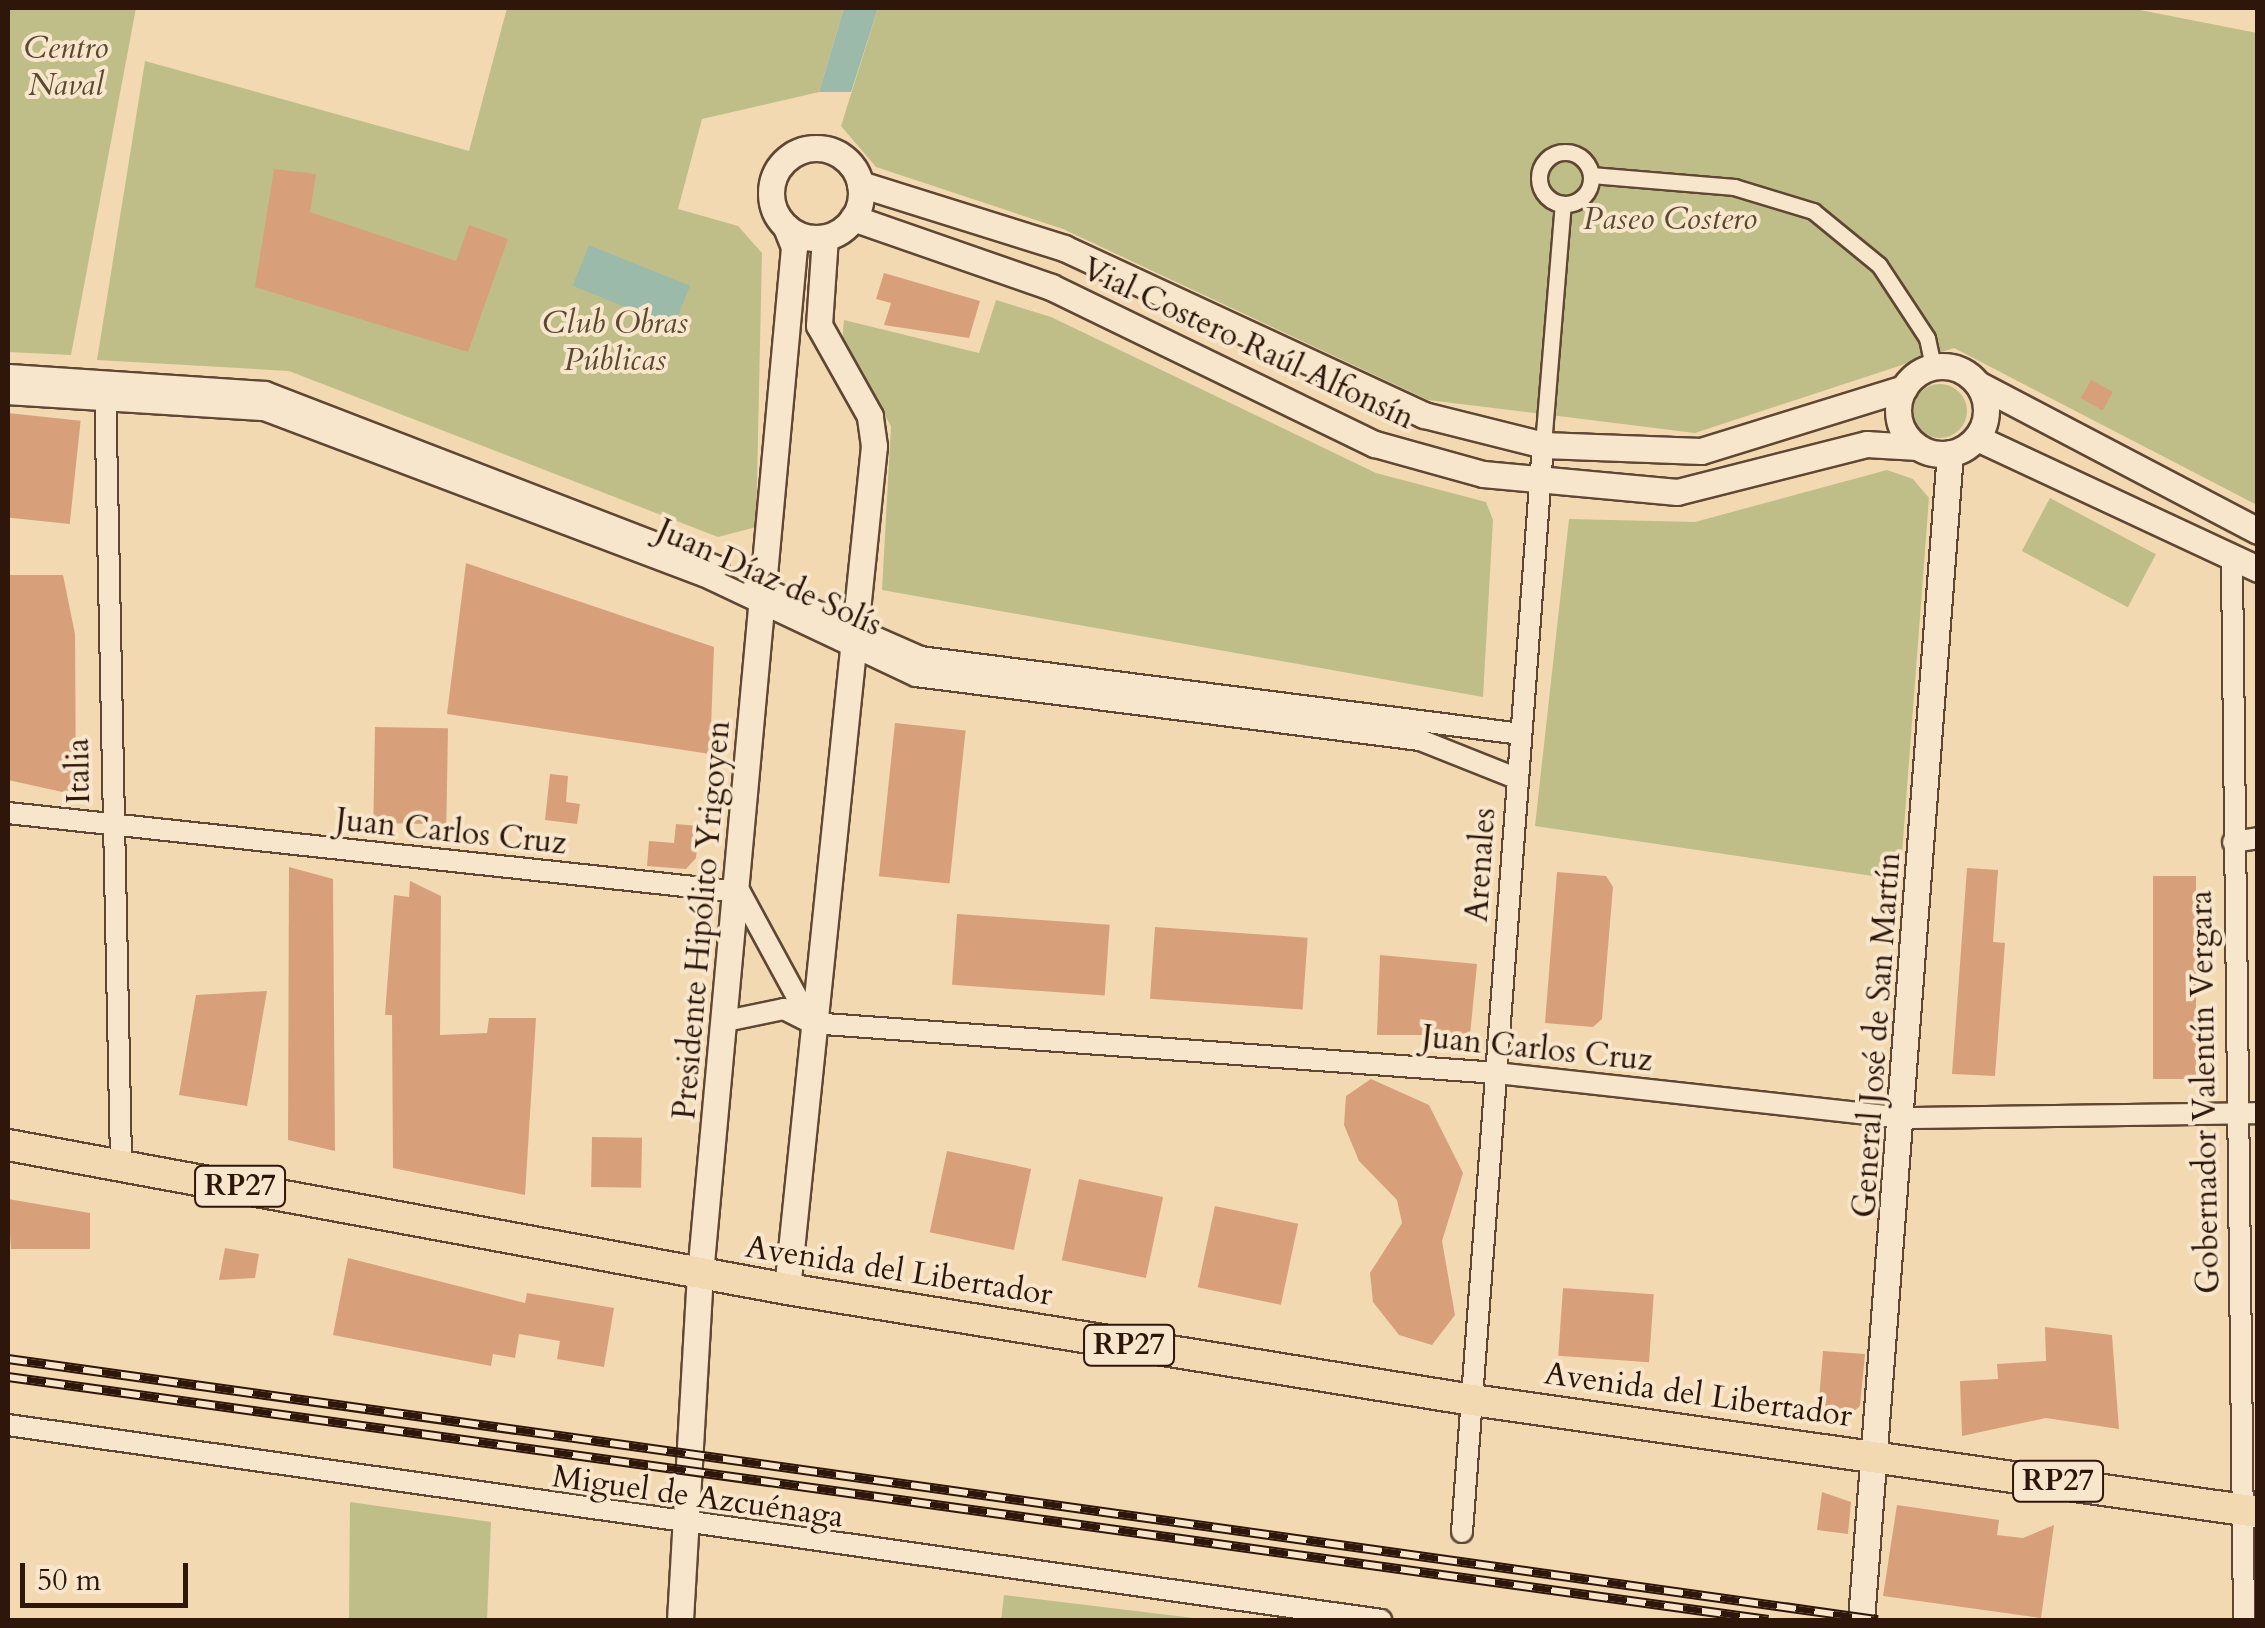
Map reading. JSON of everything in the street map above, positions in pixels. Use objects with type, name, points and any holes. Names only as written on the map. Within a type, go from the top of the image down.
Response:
[{"type":"main road","name":"Avenida del Libertador","points":[[8,1145],[787,1289],[1472,1400],[2249,1510]]},
{"type":"street","points":[[800,150],[831,150],[860,184],[854,218],[825,238],[786,228],[771,185],[800,150]]},
{"type":"street","points":[[1591,175],[1584,196],[1563,204],[1540,188],[1546,160],[1573,153],[1591,175],[1734,186],[1814,211],[1879,266],[1927,338],[1933,367]]},
{"type":"street","name":"Vial Costero Raúl Alfonsín","points":[[860,184],[1064,248],[1424,416],[1542,445],[1701,451],[1904,388]]},
{"type":"street","name":"Arenales","points":[[1462,1532],[1563,204]]},
{"type":"street","name":"Vial Costero Raúl Alfonsín","points":[[854,218],[1051,287],[1374,444],[1540,484],[1677,492],[1866,444],[1918,447]]},
{"type":"street","name":"Presidente Hipólito Yrigoyen","points":[[680,1620],[682,1527],[700,1274],[740,892],[794,247],[786,228]]},
{"type":"street","points":[[787,1289],[874,446],[870,416],[819,325],[825,238]]},
{"type":"street","points":[[1933,367],[1978,384],[2258,531]]},
{"type":"street","points":[[1933,367],[1904,388],[1901,427],[1918,447],[1950,454],[1976,438],[1986,411],[1978,384]]},
{"type":"street","name":"Juan Díaz de Solís","points":[[8,375],[105,386],[265,392],[763,596],[855,639],[916,676],[1420,740],[1518,779]]},
{"type":"street","name":"Juan Díaz de Solís","points":[[8,394],[105,386]]},
{"type":"street","name":"Italia","points":[[105,386],[109,827],[121,1164]]},
{"type":"street","points":[[1976,438],[2232,564],[2258,570]]},
{"type":"street","name":"General José de San Martín","points":[[1861,1620],[1906,1118],[1950,454]]},
{"type":"street","name":"Gobernador Valentín Vergara","points":[[2232,564],[2234,1114],[2249,1510],[2244,1620]]},
{"type":"street","name":"Juan Díaz de Solís","points":[[855,639],[920,657],[1521,734]]},
{"type":"street","name":"Juan Carlos Cruz","points":[[8,812],[109,827],[740,892]]},
{"type":"street","points":[[2233,842],[2258,838]]},
{"type":"street","points":[[740,892],[812,1023]]},
{"type":"street","name":"Juan Carlos Cruz","points":[[726,1021],[784,1009],[812,1023],[1496,1073],[1906,1118],[2258,1113]]},
{"type":"street","name":"Miguel de Azcuénaga","points":[[8,1426],[682,1527],[1382,1620]]},
{"type":"green space","name":"Centro Naval","points":[[8,8],[136,8],[71,355],[8,352]]},
{"type":"green space","name":"Club Obras Públicas","points":[[507,8],[844,8],[819,92],[702,119],[678,209],[738,226],[762,253],[756,527],[718,537],[289,371],[97,360],[145,61],[469,151]]},
{"type":"green space","name":"Paseo Costero","points":[[878,8],[2130,8],[2257,33],[2257,505],[1954,348],[1695,433],[1428,400],[1063,229],[876,167],[841,126]]},
{"type":"green space","points":[[996,300],[1051,317],[1376,473],[1486,502],[1493,520],[1483,697],[882,590],[891,426],[842,342],[844,320],[979,353]]},
{"type":"green space","points":[[1940,384],[1959,392],[1967,411],[1959,430],[1940,438],[1921,430],[1913,411],[1921,392]]},
{"type":"green space","points":[[1887,470],[1913,479],[1929,498],[1900,880],[1535,826],[1569,519],[1695,522]]},
{"type":"green space","points":[[2050,498],[2156,554],[2128,607],[2022,551]]},
{"type":"green space","points":[[350,1502],[491,1522],[487,1620],[349,1620]]},
{"type":"green space","points":[[1004,1595],[1210,1620],[1001,1620]]},
{"type":"shaded area","points":[[844,8],[878,8],[851,92],[819,92]]},
{"type":"shaded area","points":[[589,245],[690,286],[674,327],[573,286]]},
{"type":"building","points":[[274,169],[316,174],[310,212],[456,261],[469,225],[508,239],[468,352],[255,287]]},
{"type":"building","points":[[884,273],[980,301],[969,338],[884,325],[891,303],[876,299]]},
{"type":"building","points":[[2091,380],[2113,392],[2103,410],[2081,398]]},
{"type":"building","points":[[8,413],[81,421],[70,524],[8,518]]},
{"type":"building","points":[[466,563],[714,647],[710,754],[447,714]]},
{"type":"building","points":[[8,575],[63,575],[75,634],[76,795],[8,780]]},
{"type":"building","points":[[895,723],[966,730],[950,884],[879,876]]},
{"type":"building","points":[[375,727],[448,728],[446,824],[373,823]]},
{"type":"building","points":[[550,774],[568,776],[566,802],[580,804],[577,824],[545,820]]},
{"type":"building","points":[[676,824],[699,826],[696,858],[686,869],[647,866],[649,841],[674,843]]},
{"type":"building","points":[[289,867],[333,879],[335,1151],[288,1140]]},
{"type":"building","points":[[1967,868],[1998,870],[1993,942],[2005,943],[1995,1076],[1952,1074]]},
{"type":"building","points":[[1557,872],[1606,876],[1613,887],[1602,1019],[1593,1027],[1545,1023]]},
{"type":"building","points":[[2153,876],[2196,876],[2196,1079],[2153,1079]]},
{"type":"building","points":[[410,881],[441,896],[440,1035],[487,1033],[489,1018],[536,1018],[525,1195],[393,1168],[392,1015],[385,1015],[394,895],[409,897]]},
{"type":"building","points":[[957,914],[1110,925],[1105,995],[952,985]]},
{"type":"building","points":[[1155,927],[1308,938],[1303,1009],[1150,999]]},
{"type":"building","points":[[1380,955],[1477,964],[1470,1035],[1377,1035]]},
{"type":"building","points":[[267,991],[247,1106],[179,1095],[196,995]]},
{"type":"building","points":[[1371,1079],[1429,1105],[1463,1173],[1442,1241],[1455,1315],[1432,1345],[1399,1335],[1373,1302],[1370,1273],[1402,1223],[1397,1200],[1359,1161],[1344,1125],[1346,1096]]},
{"type":"building","points":[[592,1137],[642,1138],[641,1188],[591,1187]]},
{"type":"building","points":[[947,1151],[1031,1169],[1014,1250],[930,1232]]},
{"type":"building","points":[[1079,1179],[1163,1197],[1146,1278],[1062,1260]]},
{"type":"building","points":[[8,1199],[90,1213],[90,1249],[11,1249]]},
{"type":"building","points":[[1215,1206],[1298,1224],[1281,1305],[1198,1287]]},
{"type":"building","points":[[225,1248],[259,1254],[255,1278],[219,1280]]},
{"type":"building","points":[[348,1258],[525,1303],[527,1293],[614,1308],[604,1367],[557,1359],[560,1341],[519,1334],[515,1358],[493,1354],[491,1366],[333,1335]]},
{"type":"building","points":[[1563,1288],[1654,1294],[1649,1362],[1558,1356]]},
{"type":"building","points":[[2045,1327],[2112,1335],[2119,1429],[2046,1418],[1962,1436],[1960,1381],[1998,1379],[1997,1364],[2046,1361]]},
{"type":"building","points":[[1823,1351],[1865,1354],[1860,1406],[1851,1414],[1818,1412]]},
{"type":"building","points":[[1822,1492],[1851,1502],[1848,1534],[1817,1530]]},
{"type":"building","points":[[1897,1505],[1999,1520],[1997,1535],[2023,1538],[2054,1525],[2041,1618],[1883,1596]]},
{"type":"railway","points":[[8,1359],[1878,1620]]},
{"type":"railway","points":[[8,1377],[1768,1620]]}]
